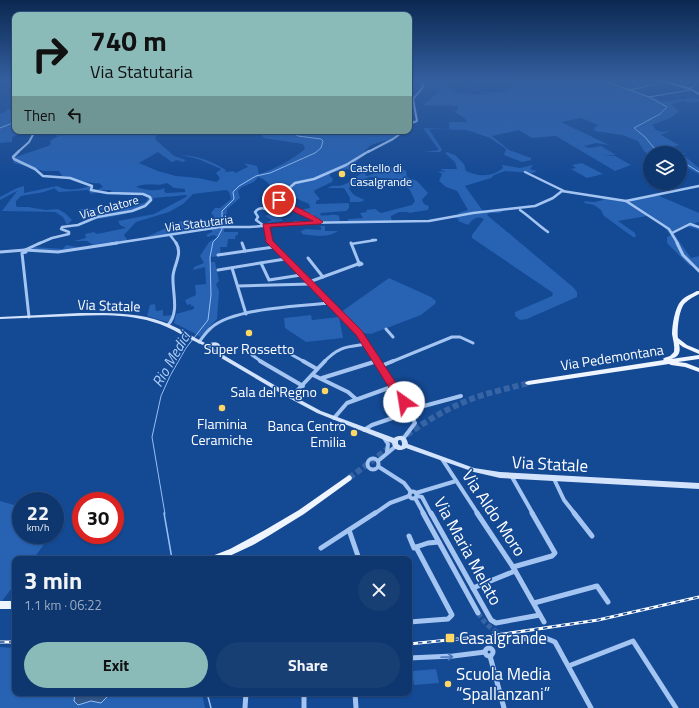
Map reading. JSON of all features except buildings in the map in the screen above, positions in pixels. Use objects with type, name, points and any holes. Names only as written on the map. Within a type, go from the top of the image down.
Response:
[{"type":"main road","points":[[627,368],[671,358],[678,350],[675,332],[681,305],[687,299],[699,292]]},
{"type":"main road","name":"Via Statale","points":[[0,318],[117,314],[148,319],[168,325],[196,341],[211,346],[211,350],[217,351],[221,356],[291,397],[334,418],[383,437],[401,448],[404,442],[442,459],[478,471],[512,477],[699,486]]},
{"type":"main road","points":[[675,337],[685,346],[699,352]]},
{"type":"main road","name":"Via Pedemontana","points":[[528,383],[699,356]]},
{"type":"main road","points":[[627,368],[672,363],[686,365],[699,370]]},
{"type":"main road","points":[[221,556],[273,530],[309,507],[349,478]]},
{"type":"main road","points":[[0,605],[12,604]]},
{"type":"street","points":[[412,123],[418,121],[416,113]]},
{"type":"street","name":"Via Colatore","points":[[25,250],[39,245],[47,239],[69,234],[69,232],[61,229],[62,227],[78,224],[97,217],[132,211],[145,206],[151,200],[150,197],[143,194],[107,193],[91,190],[92,186],[89,184],[70,178],[43,176],[35,169],[13,158],[22,147],[29,142],[34,134]]},
{"type":"street","points":[[320,222],[312,216],[283,203],[279,200],[280,196],[295,183],[315,179],[328,171],[346,165],[400,134]]},
{"type":"street","points":[[525,172],[564,191],[626,201],[699,186]]},
{"type":"street","name":"Via Statutaria","points":[[0,252],[25,250],[58,252],[222,227],[320,222],[430,221],[448,216],[520,210],[544,204],[564,191]]},
{"type":"street","points":[[626,201],[663,224],[672,233],[680,250],[699,271]]},
{"type":"street","points":[[271,213],[266,208],[255,210],[258,217],[256,220],[266,225],[269,242],[353,327],[367,344],[409,411],[415,423],[404,442]]},
{"type":"street","points":[[520,210],[531,217],[535,224],[548,232]]},
{"type":"street","points":[[672,233],[690,224],[699,228]]},
{"type":"street","points":[[168,325],[172,322],[174,315],[173,272],[179,251],[179,246],[170,235]]},
{"type":"street","points":[[238,286],[310,283],[358,263],[351,243],[372,240]]},
{"type":"street","points":[[242,243],[245,251]]},
{"type":"street","points":[[218,255],[274,247]]},
{"type":"street","points":[[29,251],[22,254],[29,317]]},
{"type":"street","points":[[218,270],[284,258]]},
{"type":"street","points":[[308,258],[323,277]]},
{"type":"street","points":[[261,263],[269,280],[301,274]]},
{"type":"street","points":[[232,268],[246,314]]},
{"type":"street","points":[[196,341],[204,338],[210,329],[219,322],[258,310],[330,303]]},
{"type":"street","points":[[386,329],[393,337]]},
{"type":"street","points":[[381,366],[452,337],[460,338],[473,344]]},
{"type":"street","points":[[291,397],[303,386],[329,356],[337,350],[367,344]]},
{"type":"street","points":[[291,352],[292,355],[318,369]]},
{"type":"street","points":[[252,355],[303,386]]},
{"type":"street","points":[[322,378],[377,361]]},
{"type":"street","points":[[313,375],[322,378],[348,392],[356,399]]},
{"type":"street","points":[[334,418],[344,404],[394,386]]},
{"type":"street","points":[[364,430],[372,425],[409,411],[461,396]]},
{"type":"street","points":[[383,437],[388,444],[386,454]]},
{"type":"street","points":[[379,467],[373,470],[367,466],[367,462],[370,460],[378,461],[395,443]]},
{"type":"street","name":"Via Aldo Moro","points":[[442,459],[514,569],[544,622]]},
{"type":"street","points":[[378,461],[380,465],[379,467]]},
{"type":"street","name":"Via Aldo Moro","points":[[449,471],[456,464]]},
{"type":"street","points":[[379,467],[404,483],[413,495],[478,613]]},
{"type":"street","points":[[512,477],[555,553],[552,556],[514,569]]},
{"type":"street","points":[[554,479],[564,500],[592,536]]},
{"type":"street","points":[[321,548],[390,503],[456,481]]},
{"type":"street","name":"Via Maria Melato","points":[[413,495],[422,497],[490,618],[494,622],[540,615]]},
{"type":"street","points":[[349,530],[358,556]]},
{"type":"street","points":[[428,543],[433,539],[434,533]]},
{"type":"street","points":[[409,536],[414,548],[416,547],[452,615],[448,619],[412,622]]},
{"type":"street","points":[[416,547],[428,543],[439,542]]},
{"type":"street","name":"Via Aldo Moro","points":[[473,588],[514,569]]},
{"type":"street","points":[[534,603],[598,586],[608,602]]},
{"type":"street","points":[[520,639],[539,636],[546,637],[556,642],[591,708]]},
{"type":"street","points":[[571,665],[633,641],[676,708]]},
{"type":"street","points":[[412,658],[488,654],[504,708]]},
{"type":"street","points":[[245,708],[246,696]]},
{"type":"street","points":[[304,696],[304,708]]},
{"type":"street","points":[[355,696],[356,708]]},
{"type":"shaded area","points":[[12,113],[12,134],[20,134],[12,137],[12,142],[0,143],[0,114]]},
{"type":"shaded area","points":[[456,113],[677,113],[672,117],[652,125],[656,130],[663,132],[672,130],[661,135],[679,145],[643,146],[643,149],[638,141],[622,135],[595,131],[594,128],[598,125],[581,118],[561,122],[609,145],[596,143],[584,146],[589,148],[601,146],[616,155],[602,155],[615,156],[631,165],[615,171],[556,136],[532,138],[519,130],[492,136],[509,150],[531,158],[531,160],[522,162],[504,155],[506,149],[490,138],[467,130],[429,129],[442,150],[440,152],[424,152],[439,150],[423,128],[449,129],[449,122],[468,122]]},
{"type":"shaded area","points":[[53,134],[160,134],[155,137],[156,140],[174,156],[186,160],[183,162],[177,160],[172,162],[158,152],[139,163],[158,171],[176,176],[198,178],[217,182],[220,178],[216,173],[221,169],[198,159],[181,155],[194,156],[205,160],[226,170],[225,172],[234,171],[235,173],[248,167],[244,163],[257,166],[259,174],[284,163],[305,149],[303,144],[264,138],[261,134],[400,134],[393,138],[371,145],[364,152],[367,153],[353,164],[362,165],[366,168],[367,173],[365,175],[367,176],[389,168],[404,166],[401,168],[406,171],[407,177],[417,181],[428,193],[422,200],[424,204],[429,206],[428,210],[409,213],[399,212],[391,216],[391,219],[394,221],[346,222],[349,219],[363,218],[360,213],[367,212],[366,210],[375,209],[381,213],[412,205],[415,201],[410,190],[401,183],[391,179],[370,177],[350,186],[349,189],[354,195],[365,200],[360,202],[350,202],[350,198],[344,188],[328,188],[331,186],[341,186],[346,184],[362,173],[359,171],[350,173],[354,171],[347,169],[330,173],[330,176],[333,179],[332,182],[315,190],[314,192],[320,199],[316,201],[316,204],[349,204],[349,208],[346,211],[321,213],[320,215],[337,215],[339,216],[340,221],[322,222],[299,210],[310,208],[309,204],[293,197],[283,197],[279,194],[277,197],[273,196],[275,195],[269,184],[265,180],[258,177],[254,182],[242,187],[238,191],[240,198],[227,209],[226,220],[212,225],[215,220],[211,213],[215,208],[220,208],[231,199],[229,192],[226,190],[193,194],[183,204],[169,212],[136,222],[124,235],[128,241],[58,251],[27,250],[34,247],[63,249],[66,245],[77,247],[93,245],[87,241],[74,241],[86,238],[85,234],[94,232],[97,234],[126,228],[120,225],[118,221],[154,214],[186,197],[187,195],[154,198],[150,203],[135,211],[89,220],[100,215],[122,210],[112,209],[82,211],[79,210],[80,209],[132,207],[146,202],[148,198],[152,196],[147,194],[124,195],[111,192],[111,190],[97,190],[103,187],[99,183],[91,183],[62,176],[59,171],[44,171],[14,163],[13,158],[48,146],[51,144],[50,141],[58,136]],"holes":[[[167,183],[174,188],[185,189],[185,192],[166,193],[164,191],[165,188],[150,190],[136,187]]]},
{"type":"shaded area","points":[[447,152],[455,155],[464,164],[466,171],[481,175],[499,171],[503,168],[502,165],[520,168],[533,165],[530,169],[537,171],[533,173],[505,171],[494,175],[491,178],[465,186],[483,211],[503,211],[500,213],[489,213],[487,215],[573,287],[577,292],[577,297],[527,319],[520,320],[515,316],[515,312],[552,296],[553,293],[472,238],[472,235],[484,219],[476,218],[468,225],[453,217],[460,215],[458,213],[468,210],[457,191],[446,187],[439,181],[442,174],[438,171],[446,172],[440,169],[457,169],[455,162],[445,153]]},
{"type":"shaded area","points":[[687,158],[699,168],[699,174],[687,168]]},
{"type":"shaded area","points":[[582,163],[603,174],[587,178],[571,169],[576,168],[572,165]]},
{"type":"shaded area","points":[[24,186],[24,193],[57,186],[65,189],[78,189],[90,186],[92,190],[100,192],[91,194],[88,190],[59,192],[55,188],[44,192],[21,196],[16,201],[16,206],[18,207],[46,210],[58,209],[72,220],[67,225],[63,217],[55,212],[2,211],[17,191],[0,200],[0,197]]},
{"type":"shaded area","points":[[657,195],[699,213],[699,222],[693,224],[699,227],[699,230],[686,227],[680,229],[674,234],[691,258],[699,256],[699,270],[692,264],[690,266],[667,243],[667,237],[671,235],[662,225],[647,216],[618,221],[635,233],[636,237],[633,237],[604,216],[601,210],[594,205],[584,203],[585,201],[594,202],[603,200],[602,198],[624,202]]},
{"type":"shaded area","points":[[281,202],[292,208],[279,214],[283,221],[266,223],[272,220],[265,216],[272,215],[280,207],[284,206],[279,203]]},
{"type":"shaded area","points":[[186,219],[188,222],[188,229],[203,227],[210,228],[144,238]]},
{"type":"shaded area","points":[[318,226],[325,226],[325,231],[338,231],[325,236],[302,234],[301,231],[306,229],[321,230],[321,227]]},
{"type":"shaded area","points":[[226,228],[224,229],[224,232],[238,232],[238,235],[236,235],[235,239],[228,239],[227,247],[220,247],[221,256],[211,257],[211,262],[215,262],[219,281],[216,284],[219,291],[217,319],[200,337],[174,323],[176,314],[194,309],[194,306],[191,306],[191,304],[187,305],[185,300],[196,295],[195,285],[206,284],[205,267],[193,270],[194,267],[204,263],[200,256],[209,242],[217,237],[214,235],[208,237],[206,235],[212,232],[212,229]]},
{"type":"shaded area","points":[[389,278],[431,297],[436,301],[435,304],[421,315],[371,334],[362,333],[341,312]]},
{"type":"shaded area","points":[[155,304],[156,311],[163,310],[163,316],[173,315],[170,323],[147,316],[150,305]]},
{"type":"shaded area","points":[[311,315],[312,320],[339,317],[343,338],[306,342],[285,328],[284,318]]},
{"type":"shaded area","points":[[0,501],[12,504],[12,544],[44,544],[35,556],[12,556],[12,588],[2,601],[0,601]]},
{"type":"shaded area","points":[[0,647],[12,648],[12,696],[203,696],[205,708],[0,708]]},
{"type":"shaded area","points":[[436,669],[439,683],[414,685],[412,671]]},
{"type":"shaded area","points":[[75,696],[107,696],[101,703],[91,701],[78,705],[74,701]]},
{"type":"waterway","points":[[652,146],[645,137],[634,128],[661,113]]},
{"type":"waterway","points":[[0,128],[12,123]]},
{"type":"waterway","name":"Rio Medici","points":[[165,514],[152,437],[161,396],[170,376],[186,348],[208,320],[211,295],[210,257],[213,242],[218,237],[222,229],[222,211],[234,199],[233,192],[239,186],[256,176],[270,173],[315,153],[321,148],[323,141],[321,139],[298,136],[295,134]]},
{"type":"waterway","points":[[687,164],[699,172]]},
{"type":"waterway","name":"Rio Medici","points":[[164,513],[171,556]]},
{"type":"waterway","name":"Rio Medici","points":[[208,696],[211,708]]},
{"type":"tunnel","points":[[349,478],[418,427],[448,409],[479,396],[528,383]]},
{"type":"tunnel","points":[[478,613],[486,624],[496,632],[508,637],[521,639]]},
{"type":"railway","points":[[412,644],[497,635],[598,620],[699,597]]},
{"type":"railway","points":[[0,642],[12,642]]},
{"type":"place","name":"Castello di Casalgrande","points":[[342,174]]},
{"type":"place","name":"Super Rossetto","points":[[249,333]]},
{"type":"place","name":"Sala del Regno","points":[[325,391]]},
{"type":"place","name":"Flaminia Ceramiche","points":[[222,408]]},
{"type":"place","name":"Banca Centro Emilia","points":[[354,433]]},
{"type":"place","name":"Casalgrande","points":[[450,638]]},
{"type":"place","name":"Scuola Media “Spallanzani”","points":[[448,684]]},
{"type":"route","points":[[279,200],[290,207],[312,216],[320,222],[266,225],[269,242],[359,333],[404,402]]}]
